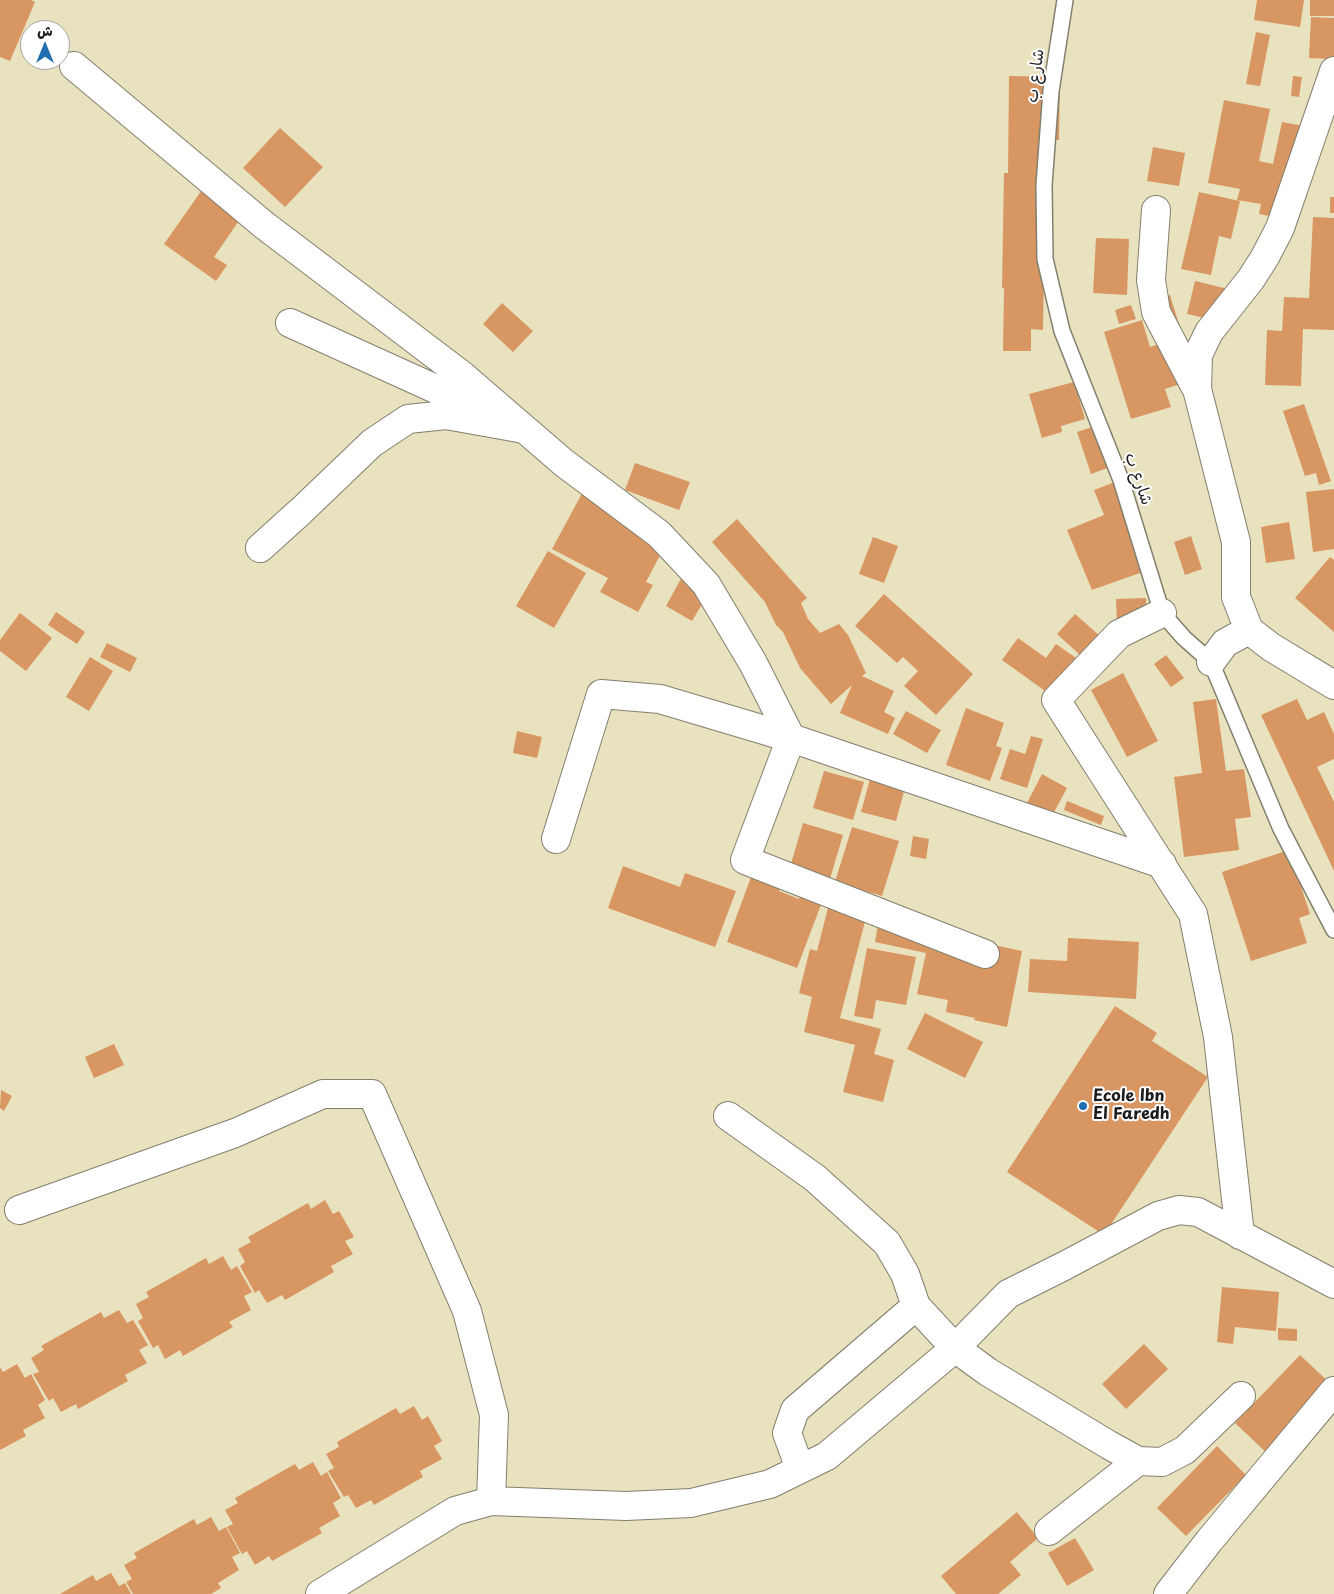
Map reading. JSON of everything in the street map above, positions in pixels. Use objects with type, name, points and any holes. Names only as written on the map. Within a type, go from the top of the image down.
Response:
[{"type":"street","points":[[74,66],[264,224],[463,376],[564,463],[659,534],[706,584],[753,663],[791,738],[745,860],[985,954]]},
{"type":"street","points":[[1197,389],[1198,355],[1210,332],[1251,279],[1280,228],[1334,71]]},
{"type":"street","points":[[1156,210],[1151,280],[1156,312],[1197,389],[1236,542],[1236,597],[1249,630],[1271,647],[1334,685]]},
{"type":"street","points":[[290,323],[524,429]]},
{"type":"street","points":[[260,548],[372,443],[408,419],[446,415],[524,429]]},
{"type":"street","points":[[1162,613],[1119,634],[1056,700],[1193,914],[1218,1037],[1240,1235]]},
{"type":"street","points":[[1211,662],[1225,643],[1249,630]]},
{"type":"street","points":[[556,839],[601,694],[660,700],[791,738],[1162,864]]},
{"type":"street","points":[[19,1210],[235,1133],[323,1094],[372,1094],[467,1311],[494,1415],[491,1501]]},
{"type":"street","points":[[728,1116],[815,1178],[887,1243],[905,1274],[916,1306],[955,1348],[988,1372],[1138,1461],[1162,1462],[1186,1450],[1241,1396]]},
{"type":"street","points":[[320,1594],[455,1512],[491,1501],[626,1506],[691,1502],[770,1484],[826,1456],[955,1348],[1008,1294],[1158,1216],[1179,1210],[1198,1212],[1334,1284]]},
{"type":"street","points":[[800,1469],[787,1433],[795,1410],[916,1306]]},
{"type":"street","points":[[1168,1594],[1334,1391]]},
{"type":"street","points":[[1049,1531],[1138,1461]]},
{"type":"lane","name":"شارع ب","points":[[1065,0],[1051,91],[1044,185],[1045,259],[1062,331],[1121,480],[1162,613],[1184,638],[1211,662],[1281,829],[1334,930]]},
{"type":"building","points":[[0,0],[31,0],[35,2],[27,20],[20,20],[20,37],[10,61],[0,57]]},
{"type":"building","points":[[1257,0],[1304,0],[1300,27],[1254,20]]},
{"type":"building","points":[[1310,0],[1334,0],[1334,16],[1310,16]]},
{"type":"building","points":[[1311,17],[1334,18],[1334,59],[1309,58]]},
{"type":"building","points":[[1256,32],[1270,35],[1260,86],[1246,84]]},
{"type":"building","points":[[1009,76],[1060,77],[1059,140],[1046,140],[1043,330],[1031,329],[1031,351],[1003,351],[1004,173],[1008,173]]},
{"type":"building","points":[[1293,76],[1302,77],[1299,97],[1291,96]]},
{"type":"building","points":[[1224,100],[1270,109],[1259,161],[1273,164],[1282,122],[1315,128],[1275,217],[1259,214],[1261,204],[1237,200],[1240,189],[1208,183]]},
{"type":"building","points":[[280,128],[323,167],[285,207],[243,168]]},
{"type":"building","points":[[1153,147],[1185,153],[1179,186],[1147,181]]},
{"type":"building","points":[[204,187],[243,215],[214,257],[227,265],[216,281],[164,244]]},
{"type":"building","points":[[1199,192],[1240,201],[1231,239],[1219,236],[1211,275],[1181,269]]},
{"type":"building","points":[[1330,197],[1334,197],[1334,213],[1330,213]]},
{"type":"building","points":[[1313,217],[1334,218],[1334,330],[1303,329],[1301,386],[1265,385],[1267,330],[1282,331],[1284,297],[1309,298]]},
{"type":"building","points":[[1096,238],[1129,239],[1127,295],[1093,293]]},
{"type":"building","points":[[1195,281],[1241,292],[1232,328],[1208,321],[1209,319],[1187,314]]},
{"type":"building","points":[[1170,295],[1196,379],[1165,389],[1171,407],[1131,419],[1104,332],[1142,320],[1150,347],[1168,341],[1155,299]]},
{"type":"building","points":[[502,303],[533,331],[513,352],[483,324]]},
{"type":"building","points":[[1131,305],[1136,319],[1119,324],[1115,310]]},
{"type":"building","points":[[1074,382],[1085,419],[1061,426],[1062,432],[1042,438],[1029,394]]},
{"type":"building","points":[[1304,404],[1331,481],[1319,485],[1316,473],[1305,476],[1283,411]]},
{"type":"building","points":[[1098,425],[1113,466],[1091,474],[1077,432]]},
{"type":"building","points":[[635,463],[690,482],[679,510],[625,490]]},
{"type":"building","points":[[1120,480],[1151,569],[1092,590],[1067,530],[1104,515],[1094,490]]},
{"type":"building","points":[[586,486],[668,540],[646,582],[653,585],[638,612],[600,592],[608,578],[552,549]]},
{"type":"building","points":[[1334,489],[1334,549],[1313,552],[1306,492]]},
{"type":"building","points":[[737,519],[807,598],[801,603],[808,619],[820,633],[839,624],[848,635],[866,673],[862,676],[894,691],[884,712],[895,718],[888,734],[840,713],[852,685],[831,704],[800,668],[783,632],[776,625],[765,602],[712,542]]},
{"type":"building","points":[[1289,522],[1295,559],[1266,563],[1261,527]]},
{"type":"building","points":[[1191,536],[1202,569],[1185,575],[1174,542]]},
{"type":"building","points":[[873,537],[898,546],[884,583],[859,574]]},
{"type":"building","points":[[548,551],[586,573],[554,628],[516,606]]},
{"type":"building","points":[[1330,557],[1334,560],[1334,632],[1295,598]]},
{"type":"building","points":[[683,575],[710,591],[692,621],[666,606]]},
{"type":"building","points":[[884,594],[973,674],[936,715],[904,686],[918,671],[903,657],[897,663],[855,626]]},
{"type":"building","points":[[1146,598],[1147,622],[1117,623],[1116,599]]},
{"type":"building","points":[[56,612],[85,632],[77,644],[48,625]]},
{"type":"building","points":[[20,613],[52,638],[26,671],[0,651],[0,640]]},
{"type":"building","points":[[1075,614],[1109,644],[1090,664],[1057,634]]},
{"type":"building","points":[[1018,638],[1046,658],[1056,644],[1089,667],[1063,704],[1002,660]]},
{"type":"building","points":[[107,643],[137,658],[130,672],[100,657]]},
{"type":"building","points":[[1166,655],[1184,678],[1171,687],[1154,664]]},
{"type":"building","points":[[90,657],[113,671],[89,711],[66,697]]},
{"type":"building","points":[[1123,673],[1158,741],[1127,757],[1091,690]]},
{"type":"building","points":[[1216,699],[1226,771],[1244,769],[1251,817],[1235,819],[1239,850],[1184,857],[1174,777],[1202,773],[1193,702]]},
{"type":"building","points":[[1297,699],[1307,720],[1324,712],[1334,734],[1334,759],[1317,767],[1334,802],[1334,871],[1261,715]]},
{"type":"building","points":[[966,708],[1004,723],[996,746],[1002,748],[990,781],[946,765]]},
{"type":"building","points":[[906,711],[941,730],[927,753],[893,734]]},
{"type":"building","points":[[517,731],[542,737],[537,758],[513,753]]},
{"type":"building","points":[[1031,736],[1043,739],[1027,788],[1000,779],[1010,749],[1025,754]]},
{"type":"building","points":[[824,771],[864,782],[853,820],[813,808]]},
{"type":"building","points":[[1042,774],[1067,788],[1052,816],[1027,803]]},
{"type":"building","points":[[870,779],[905,788],[896,821],[861,812]]},
{"type":"building","points":[[1067,801],[1104,816],[1101,825],[1064,810]]},
{"type":"building","points":[[803,823],[843,835],[830,879],[790,867]]},
{"type":"building","points":[[852,827],[899,841],[882,896],[835,882]]},
{"type":"building","points":[[913,836],[929,839],[926,859],[910,856]]},
{"type":"building","points":[[1289,850],[1310,914],[1299,918],[1307,943],[1251,961],[1222,872]]},
{"type":"building","points":[[623,866],[680,887],[685,873],[736,891],[715,947],[608,908]]},
{"type":"building","points":[[754,869],[783,879],[779,891],[799,899],[802,889],[824,897],[797,968],[727,942]]},
{"type":"building","points":[[831,896],[869,906],[840,1018],[881,1029],[874,1054],[894,1060],[883,1102],[843,1092],[855,1045],[804,1032],[812,997],[799,993],[810,949],[817,951]]},
{"type":"building","points":[[878,924],[903,926],[1022,951],[1007,1027],[946,1012],[948,1000],[917,994],[926,953],[875,942]]},
{"type":"building","points":[[1068,938],[1139,942],[1136,999],[1028,992],[1030,959],[1067,961]]},
{"type":"building","points":[[867,948],[916,957],[906,1005],[876,1000],[873,1019],[854,1016]]},
{"type":"building","points":[[1115,1006],[1157,1033],[1152,1041],[1208,1077],[1104,1235],[1007,1172]]},
{"type":"building","points":[[925,1013],[983,1042],[965,1078],[907,1049]]},
{"type":"building","points":[[114,1044],[124,1065],[94,1078],[85,1057]]},
{"type":"building","points":[[1,1090],[12,1096],[4,1111],[0,1108]]},
{"type":"building","points":[[325,1200],[333,1214],[339,1211],[354,1237],[345,1241],[353,1254],[331,1266],[334,1272],[285,1300],[282,1295],[267,1303],[259,1290],[255,1293],[240,1266],[245,1262],[238,1249],[251,1242],[248,1237],[308,1203],[311,1209]]},
{"type":"building","points":[[223,1256],[231,1270],[237,1266],[252,1292],[244,1296],[251,1310],[229,1322],[233,1327],[183,1356],[180,1350],[165,1359],[158,1345],[153,1348],[138,1321],[143,1318],[136,1304],[149,1297],[146,1292],[206,1258],[209,1264]]},
{"type":"building","points":[[1222,1287],[1279,1292],[1276,1331],[1235,1327],[1233,1344],[1217,1342]]},
{"type":"building","points":[[119,1310],[127,1323],[133,1320],[148,1345],[139,1350],[147,1363],[125,1375],[128,1381],[78,1409],[76,1404],[61,1412],[53,1398],[49,1401],[33,1374],[39,1372],[31,1358],[44,1350],[41,1346],[101,1312],[104,1318]]},
{"type":"building","points":[[1278,1328],[1297,1329],[1297,1341],[1278,1340]]},
{"type":"building","points":[[1144,1344],[1168,1369],[1126,1409],[1102,1384]]},
{"type":"building","points":[[1300,1355],[1334,1387],[1270,1456],[1235,1423]]},
{"type":"building","points":[[17,1364],[25,1378],[31,1374],[45,1400],[38,1405],[45,1418],[23,1430],[26,1436],[0,1450],[0,1367],[3,1372]]},
{"type":"building","points":[[414,1406],[422,1420],[428,1416],[442,1441],[434,1446],[442,1459],[420,1471],[423,1477],[374,1505],[371,1500],[356,1508],[348,1495],[344,1497],[328,1471],[334,1468],[326,1454],[339,1447],[337,1442],[396,1408],[400,1414]]},
{"type":"building","points":[[1217,1446],[1246,1475],[1186,1536],[1157,1508]]},
{"type":"building","points":[[313,1462],[321,1476],[327,1472],[341,1498],[333,1503],[340,1516],[319,1528],[322,1533],[272,1561],[269,1556],[255,1565],[247,1551],[242,1554],[227,1527],[233,1524],[225,1510],[238,1503],[235,1498],[295,1464],[299,1470]]},
{"type":"building","points":[[1017,1512],[1038,1538],[1010,1562],[1021,1575],[998,1594],[956,1594],[941,1576]]},
{"type":"building","points":[[211,1517],[219,1531],[226,1527],[240,1553],[232,1557],[239,1570],[218,1583],[221,1588],[211,1594],[133,1594],[126,1582],[132,1579],[124,1565],[137,1558],[134,1553],[194,1519],[197,1525]]},
{"type":"building","points":[[1075,1538],[1094,1570],[1067,1586],[1048,1553]]},
{"type":"building","points":[[111,1573],[119,1586],[125,1583],[131,1594],[60,1594],[93,1575],[96,1581]]},
{"type":"place","name":"Ecole Ibn El Faredh","points":[[1083,1106]]}]
